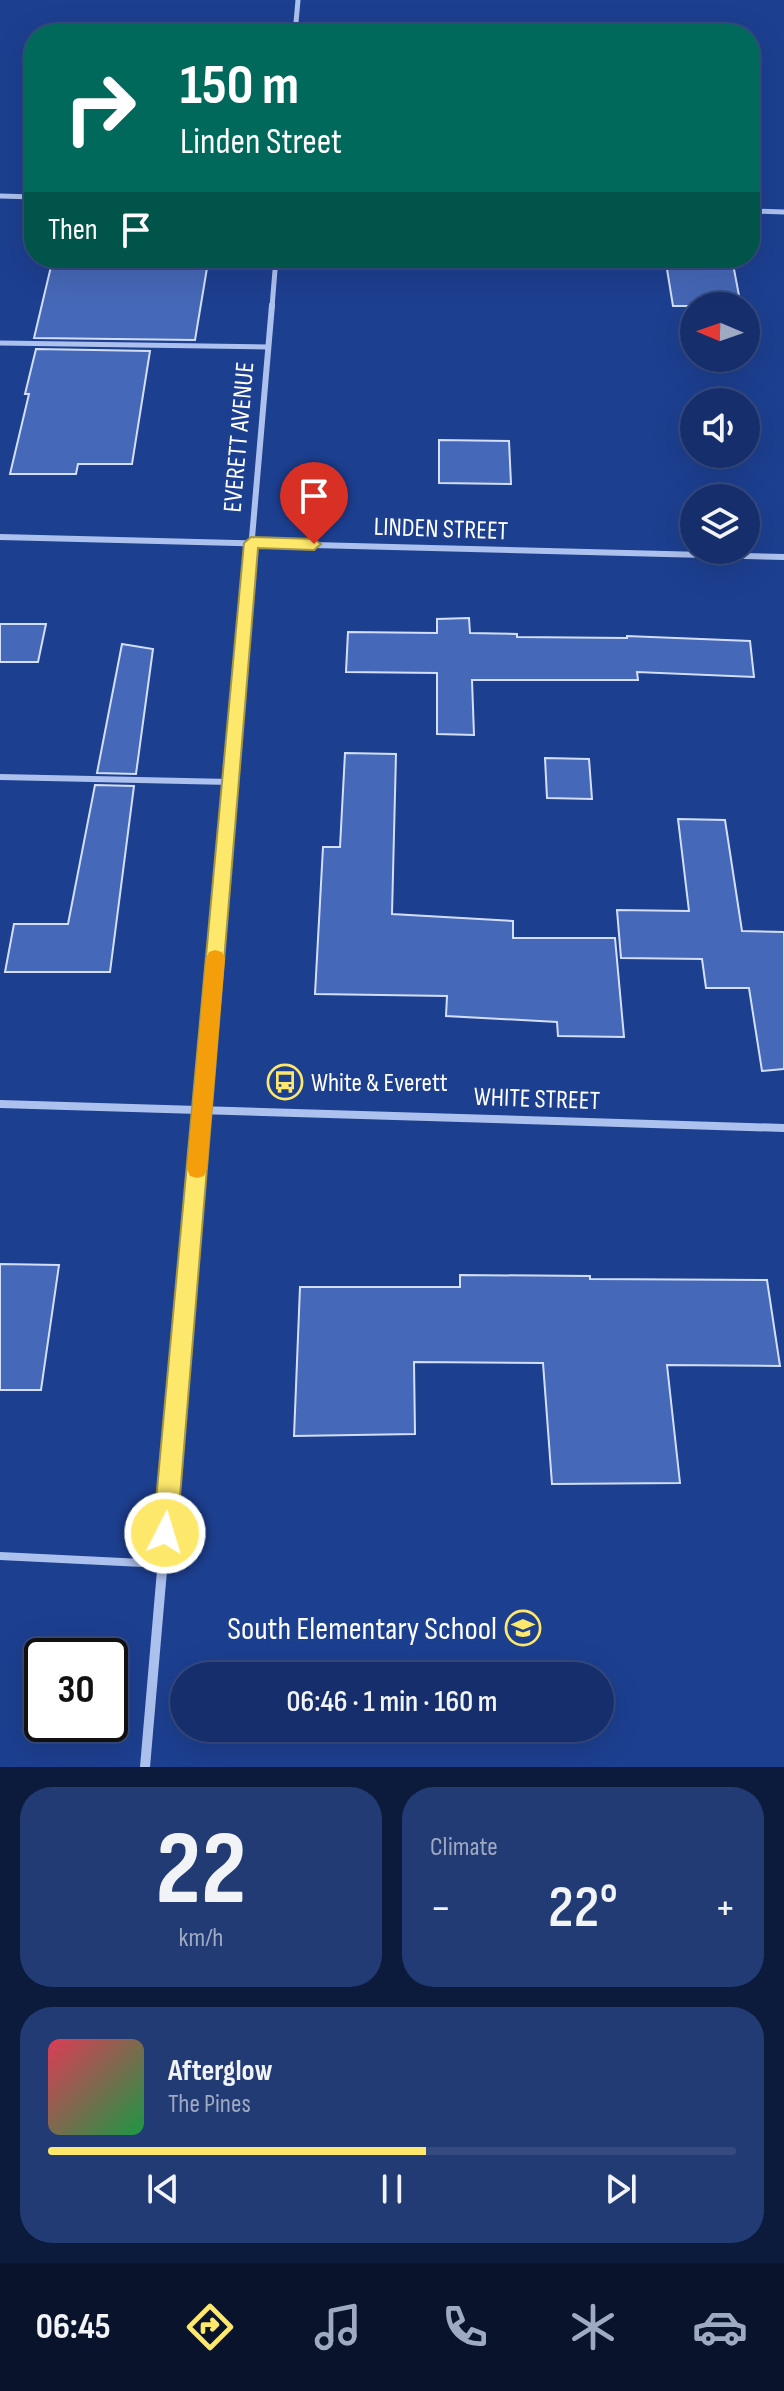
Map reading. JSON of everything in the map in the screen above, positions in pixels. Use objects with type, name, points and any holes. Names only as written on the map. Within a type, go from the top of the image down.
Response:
[{"type":"street","points":[[296,24],[298,0]]},
{"type":"street","points":[[0,196],[24,197]]},
{"type":"street","points":[[760,211],[784,212]]},
{"type":"street","name":"EVERETT AVENUE","points":[[145,1767],[275,268]]},
{"type":"street","name":"LINDEN STREET","points":[[0,537],[784,557]]},
{"type":"street","name":"WHITE STREET","points":[[0,1104],[784,1128]]},
{"type":"lane","points":[[0,343],[268,347]]},
{"type":"lane","points":[[0,777],[231,782]]},
{"type":"lane","points":[[0,1556],[163,1564]]},
{"type":"building","points":[[51,268],[207,268],[195,340],[34,338]]},
{"type":"building","points":[[667,268],[734,268],[738,292],[680,292],[680,306],[673,306]]},
{"type":"building","points":[[36,349],[150,351],[132,464],[78,464],[76,474],[10,474]]},
{"type":"building","points":[[439,440],[509,441],[511,484],[439,483]]},
{"type":"building","points":[[469,618],[470,633],[517,634],[517,637],[627,636],[750,641],[754,677],[637,672],[638,680],[472,680],[474,735],[437,734],[437,673],[346,672],[348,632],[437,633],[437,619]]},
{"type":"building","points":[[0,624],[46,624],[38,662],[0,662]]},
{"type":"building","points":[[122,644],[153,649],[136,774],[97,773]]},
{"type":"building","points":[[345,753],[396,754],[392,914],[513,921],[513,938],[615,938],[624,1037],[558,1036],[557,1022],[446,1016],[447,996],[315,994],[323,847],[340,847]]},
{"type":"building","points":[[545,758],[589,759],[592,799],[547,798]]},
{"type":"building","points":[[95,785],[134,786],[110,972],[5,972],[14,924],[68,924]]},
{"type":"building","points":[[678,819],[725,820],[742,931],[784,932],[784,1069],[762,1071],[749,988],[706,988],[702,959],[621,958],[617,910],[689,911]]},
{"type":"building","points":[[0,1264],[59,1265],[41,1390],[0,1390]]},
{"type":"building","points":[[460,1275],[767,1280],[780,1366],[667,1365],[680,1483],[552,1484],[543,1363],[414,1362],[415,1434],[294,1436],[300,1287],[460,1287]]},
{"type":"slow traffic","points":[[197,1169],[215,958]]},
{"type":"place","name":"White & Everett","points":[[285,1082]]},
{"type":"place","name":"South Elementary School","points":[[523,1628]]},
{"type":"route","points":[[165,1533],[251,543],[314,544]]}]
